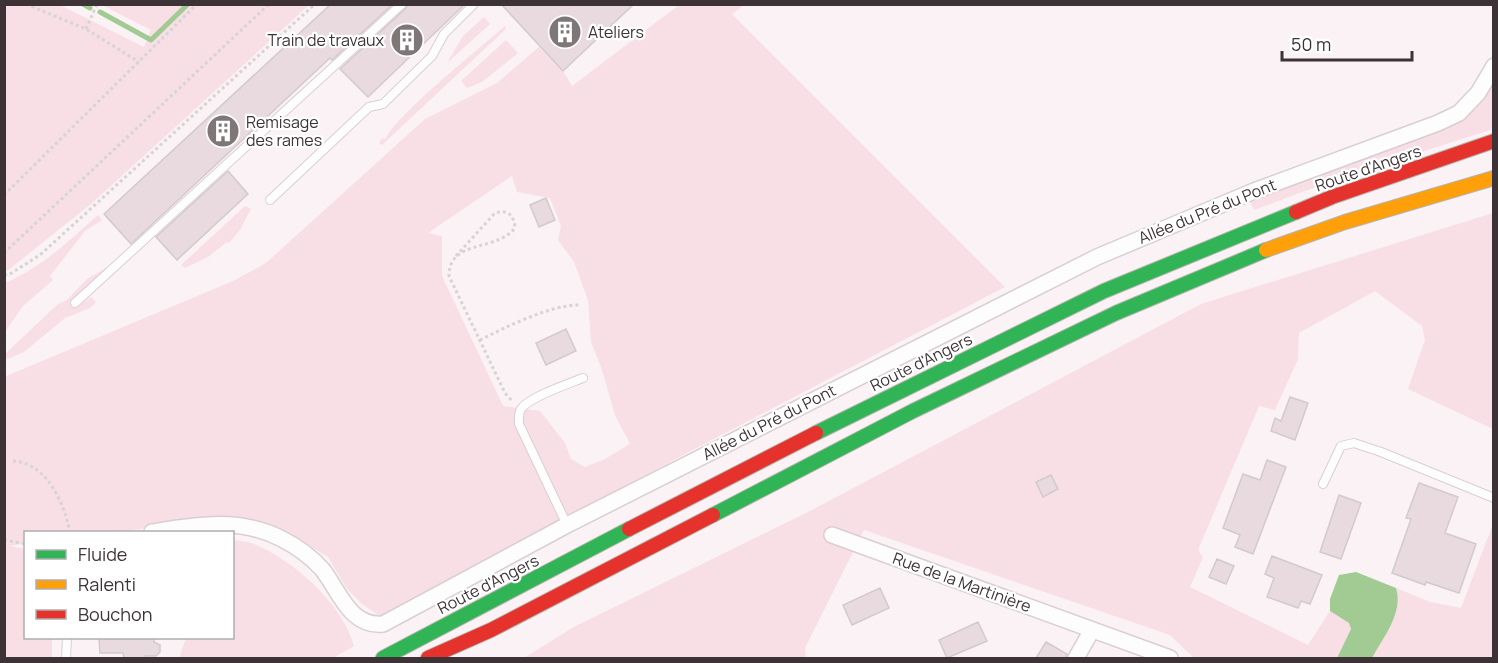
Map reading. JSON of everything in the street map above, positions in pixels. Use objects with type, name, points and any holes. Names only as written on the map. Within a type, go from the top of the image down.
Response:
[{"type":"highway","name":"Route d'Angers","points":[[383,658],[657,514],[897,392],[1104,291],[1332,197],[1494,141]]},
{"type":"highway","points":[[428,658],[491,630],[913,411],[1116,313],[1251,255],[1345,222],[1494,178]]},
{"type":"highway","points":[[455,658],[491,630]]},
{"type":"street","name":"Allée du Pré du Pont","points":[[158,531],[189,526],[227,524],[245,526],[282,539],[312,559],[323,570],[346,607],[355,616],[375,625],[383,624],[567,525],[1097,257],[1254,191],[1438,123],[1459,113],[1478,93],[1494,66]]},
{"type":"street","name":"Rue de la Martinière","points":[[832,535],[1170,658]]},
{"type":"street","points":[[1076,658],[1092,630]]},
{"type":"lane","points":[[75,303],[402,4]]},
{"type":"lane","points":[[270,200],[369,107],[383,104],[432,56],[444,34],[474,4]]},
{"type":"lane","points":[[567,525],[519,424],[519,416],[522,408],[531,401],[583,378]]},
{"type":"lane","points":[[1323,484],[1341,446],[1354,443],[1494,498]]},
{"type":"lane","points":[[66,658],[67,639]]},
{"type":"path","points":[[26,4],[86,29],[139,62]]},
{"type":"path","points":[[86,29],[97,4]]},
{"type":"path","points":[[4,195],[196,4]]},
{"type":"path","points":[[4,253],[269,4]]},
{"type":"path","points":[[4,275],[10,274],[40,255],[315,4]]},
{"type":"path","points":[[456,256],[465,250],[502,240],[515,228],[514,218],[502,211],[495,213],[456,256],[449,267],[449,276],[505,393],[522,408]]},
{"type":"path","points":[[480,340],[564,305],[579,305]]},
{"type":"path","points":[[13,461],[20,461],[35,469],[50,482],[65,514],[70,531]]},
{"type":"path","points":[[4,540],[24,544]]},
{"type":"shaded area","points":[[5,4],[60,5],[144,47],[151,30],[102,5],[309,5],[91,204],[5,271]]},
{"type":"shaded area","points":[[679,5],[744,5],[732,14],[1005,287],[683,455],[381,617],[362,604],[347,589],[328,557],[295,537],[254,522],[194,521],[126,531],[24,531],[24,543],[10,546],[24,549],[24,639],[52,639],[52,658],[5,658],[4,377],[233,281],[266,263],[425,119],[497,83],[539,47],[563,71],[572,86]],"holes":[[[512,176],[517,192],[550,198],[561,226],[558,240],[574,262],[588,300],[591,342],[615,415],[630,444],[605,459],[585,467],[571,459],[565,443],[540,411],[503,406],[442,276],[442,236],[428,233]]]},
{"type":"shaded area","points":[[484,17],[490,24],[447,63],[463,36]]},
{"type":"shaded area","points":[[505,26],[506,29],[382,145],[379,143],[382,138],[386,139],[391,129],[420,99]]},
{"type":"shaded area","points":[[506,40],[518,53],[482,82],[467,88],[461,81]]},
{"type":"shaded area","points":[[1493,85],[1493,129],[1337,179],[1254,210],[1250,201],[1394,147],[1468,116]]},
{"type":"shaded area","points":[[245,206],[251,209],[240,230],[229,243],[227,242],[208,257],[185,268],[181,265]]},
{"type":"shaded area","points":[[1493,213],[1493,429],[1408,389],[1425,340],[1422,326],[1375,291],[1299,333],[1298,359],[1275,410],[1259,406],[1198,550],[1203,557],[1190,587],[1308,645],[1330,611],[1350,623],[1351,629],[1337,658],[1194,658],[1170,635],[864,530],[805,648],[806,658],[524,658],[572,628],[810,511],[1201,304]]},
{"type":"shaded area","points":[[98,215],[102,220],[85,231],[50,276],[53,280],[22,307],[5,332],[5,282],[45,260]]},
{"type":"shaded area","points":[[109,268],[73,300],[79,306],[91,297],[96,302],[90,308],[65,318],[24,352],[5,360],[5,354],[58,304],[67,300],[87,279]]},
{"type":"shaded area","points":[[1493,524],[1493,658],[1372,658],[1395,615],[1398,597],[1396,588],[1430,602],[1461,608]]},
{"type":"shaded area","points":[[234,540],[249,542],[267,550],[314,584],[339,614],[354,646],[333,658],[179,658],[186,639],[234,639]]},
{"type":"shaded area","points":[[1356,572],[1396,588],[1397,606],[1391,624],[1372,658],[1337,658],[1351,629],[1349,623],[1330,611],[1330,599],[1339,575]]},
{"type":"building","name":"Remisage des rames","points":[[331,4],[393,4],[332,60],[330,58],[131,244],[104,214]]},
{"type":"building","name":"Train de travaux","points":[[408,4],[465,4],[368,97],[340,69]]},
{"type":"building","name":"Ateliers","points":[[501,4],[634,4],[563,71]]},
{"type":"building","points":[[228,171],[248,194],[177,260],[156,237]]},
{"type":"building","points":[[546,198],[555,220],[539,227],[530,205]]},
{"type":"building","points":[[566,329],[576,351],[546,365],[536,343]]},
{"type":"building","points":[[1290,397],[1308,403],[1295,440],[1271,431],[1275,418],[1281,421]]},
{"type":"building","points":[[1267,460],[1286,467],[1253,554],[1235,547],[1240,535],[1223,528],[1243,474],[1260,480]]},
{"type":"building","points":[[1051,475],[1058,489],[1043,497],[1036,482]]},
{"type":"building","points":[[1419,483],[1458,497],[1445,533],[1476,544],[1459,593],[1426,582],[1425,585],[1392,573],[1411,519],[1406,518]]},
{"type":"building","points":[[1339,495],[1361,503],[1341,559],[1320,552]]},
{"type":"building","points":[[1272,556],[1322,575],[1310,604],[1301,601],[1298,608],[1267,597],[1274,578],[1265,574]]},
{"type":"building","points":[[1217,559],[1234,566],[1226,584],[1209,577]]},
{"type":"building","points":[[880,588],[889,608],[852,625],[843,605]]},
{"type":"building","points":[[978,622],[987,641],[947,658],[939,640]]},
{"type":"building","points":[[99,639],[154,639],[154,642],[160,645],[160,652],[156,656],[145,656],[145,658],[124,658],[123,653],[100,653]]},
{"type":"building","points":[[1046,642],[1067,654],[1066,658],[1036,658]]},
{"type":"waterway","points":[[83,4],[90,8]]},
{"type":"waterway","points":[[100,12],[151,40],[188,4]]},
{"type":"traffic: fast","points":[[816,433],[1104,291],[1296,212]]},
{"type":"traffic: fast","points":[[713,515],[913,411],[1116,313],[1266,250]]},
{"type":"traffic: fast","points":[[383,658],[629,529]]},
{"type":"traffic: slow","points":[[1266,250],[1345,222],[1494,178]]},
{"type":"traffic: jam","points":[[1296,212],[1332,197],[1494,141]]},
{"type":"traffic: jam","points":[[629,529],[816,433]]},
{"type":"traffic: jam","points":[[428,658],[491,630],[713,515]]},
{"type":"place","name":"Ateliers","points":[[565,32]]},
{"type":"place","name":"Train de travaux","points":[[407,40]]},
{"type":"place","name":"Remisage des rames","points":[[223,131]]}]
